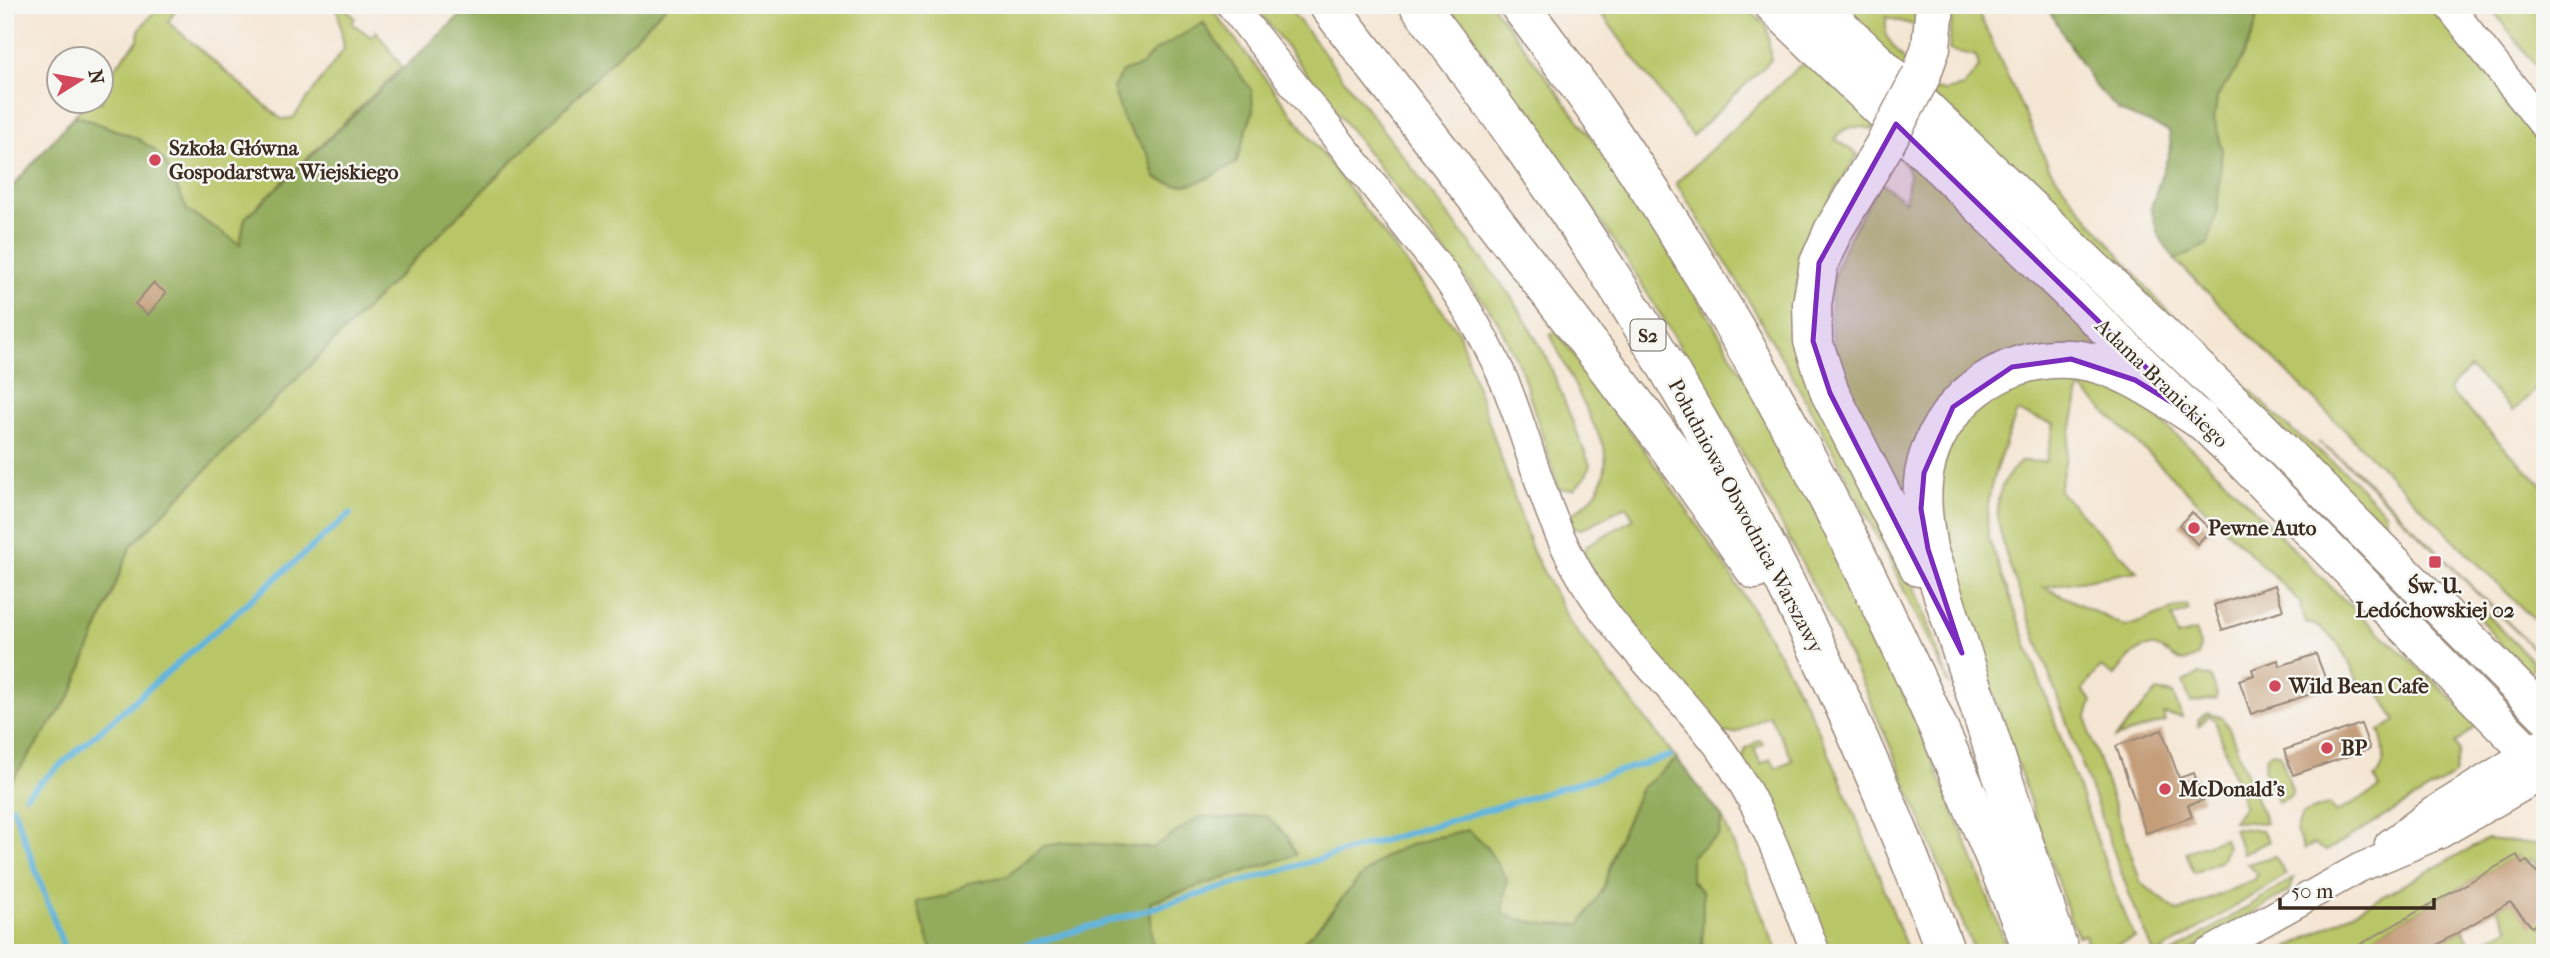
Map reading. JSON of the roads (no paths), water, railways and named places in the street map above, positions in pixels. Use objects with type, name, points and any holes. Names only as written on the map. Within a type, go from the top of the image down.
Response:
[{"type":"highway","points":[[1328,5],[1670,450],[1837,689]]},
{"type":"highway","name":"Południowa Obwodnica Warszawy","points":[[1419,5],[1542,174],[1638,319],[1695,415],[1772,556],[1837,689],[1888,802],[1947,953]]},
{"type":"highway","points":[[1519,5],[1643,182],[1723,312],[1839,518],[1910,663],[2034,953]]},
{"type":"highway","points":[[1935,5],[1931,47],[1921,76],[1885,144],[1839,220],[1819,263],[1812,304],[1812,341],[1830,393],[1962,653]]},
{"type":"highway","points":[[2060,953],[1928,549],[1922,509],[1924,473],[1935,440],[1953,407],[1981,384],[2012,367],[2042,360],[2071,359],[2135,380],[2199,419]]},
{"type":"main road","name":"Adama Branickiego","points":[[1772,5],[2199,419],[2541,760]]},
{"type":"main road","name":"Adama Branickiego","points":[[1819,5],[2259,426],[2545,715]]},
{"type":"street","points":[[1231,5],[1444,274],[1466,308],[1506,386],[1549,514],[1582,579],[1614,624],[1692,711],[1746,790],[1764,824],[1816,953]]},
{"type":"street","points":[[2448,5],[2545,127]]},
{"type":"street","points":[[2208,953],[2359,867],[2431,812],[2541,760]]},
{"type":"waterway","points":[[26,795],[350,514]]},
{"type":"waterway","points":[[1000,953],[1670,756]]},
{"type":"waterway","points":[[13,807],[66,953]]},
{"type":"place","name":"Szkoła Główna Gospodarstwa Wiejskiego","points":[[155,160]]},
{"type":"place","name":"Pewne Auto","points":[[2194,528]]},
{"type":"place","name":"Św. U. Ledóchowskiej 02","points":[[2435,562]]},
{"type":"place","name":"Wild Bean Cafe","points":[[2275,686]]},
{"type":"place","name":"BP","points":[[2327,748]]},
{"type":"place","name":"McDonald's","points":[[2165,789]]}]
